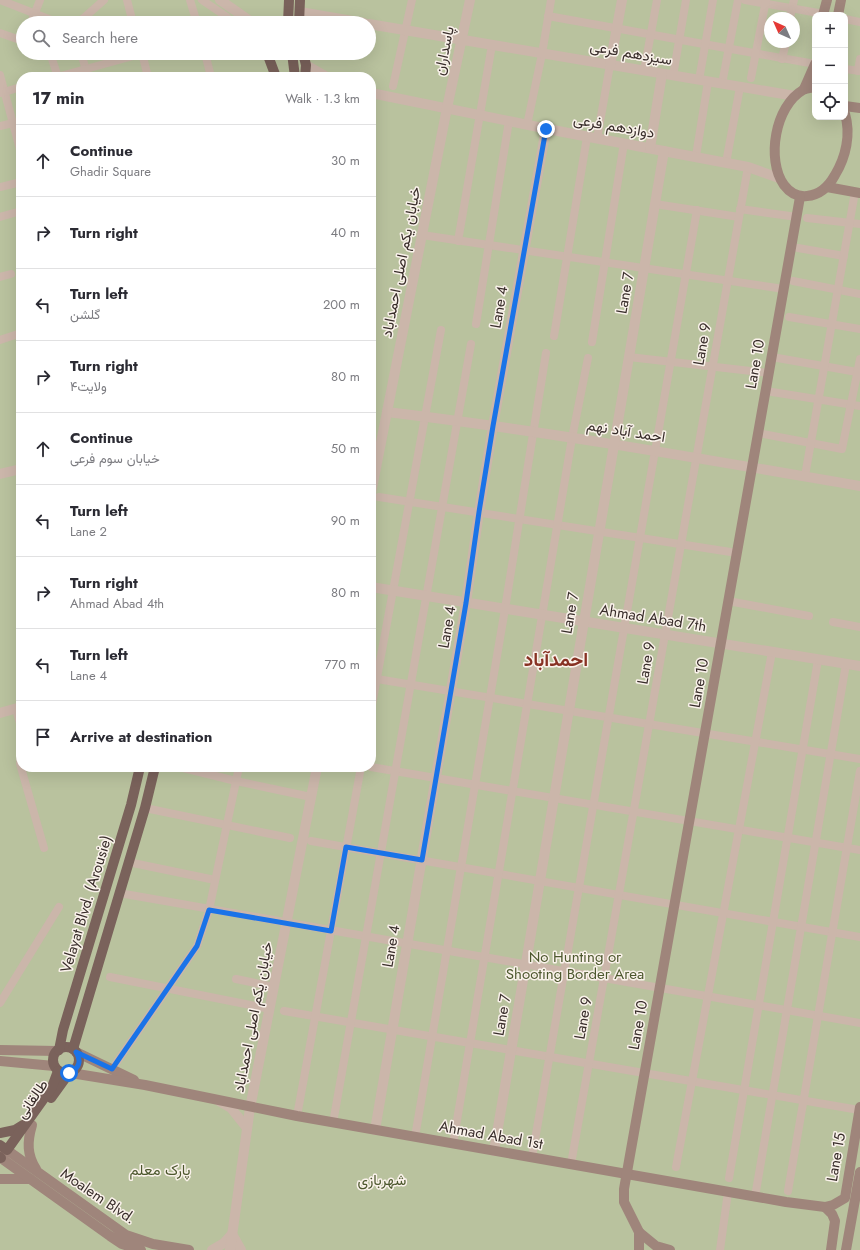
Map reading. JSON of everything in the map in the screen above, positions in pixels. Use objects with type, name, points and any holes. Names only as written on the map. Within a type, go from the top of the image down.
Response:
[{"type":"main road","points":[[288,16],[289,0]]},
{"type":"main road","points":[[300,0],[300,16]]},
{"type":"main road","points":[[824,12],[827,0]]},
{"type":"main road","points":[[839,12],[841,0]]},
{"type":"main road","points":[[270,60],[274,72]]},
{"type":"main road","points":[[293,60],[294,72]]},
{"type":"main road","points":[[300,60],[306,65]]},
{"type":"main road","points":[[305,60],[306,72]]},
{"type":"main road","points":[[804,89],[812,71]]},
{"type":"main road","points":[[812,88],[804,89],[795,96],[787,106],[778,126],[775,144],[776,166],[779,178],[787,190],[800,197],[815,195],[827,187],[835,177],[844,157],[847,129],[846,120]]},
{"type":"main road","points":[[848,106],[860,108]]},
{"type":"main road","points":[[827,187],[857,192]]},
{"type":"main road","name":"Lane 10","points":[[639,1232],[624,1202],[624,1189],[800,197]]},
{"type":"main road","name":"Velayat Blvd. (Arousie)","points":[[58,1050],[131,805],[139,772]]},
{"type":"main road","name":"Velayat Blvd. (Arousie)","points":[[74,1050],[145,808],[154,772]]},
{"type":"main road","points":[[135,788],[141,793],[148,792]]},
{"type":"main road","points":[[131,805],[139,804],[145,808]]},
{"type":"main road","points":[[0,1050],[58,1050],[66,1047],[145,1085]]},
{"type":"main road","points":[[56,1069],[53,1060],[58,1050]]},
{"type":"main road","points":[[70,1073],[77,1068],[79,1064],[79,1059],[74,1050]]},
{"type":"main road","points":[[0,1061],[56,1069],[64,1074],[70,1073],[145,1085]]},
{"type":"main road","name":"طالقانی","points":[[29,1124],[52,1087],[56,1069]]},
{"type":"main road","name":"طالقانی","points":[[4,1156],[70,1073]]},
{"type":"main road","name":"Ahmad Abad 1st","points":[[145,1085],[250,1108],[333,1123],[728,1192],[829,1206]]},
{"type":"main road","name":"Lane 15","points":[[829,1206],[844,1198],[860,1107]]},
{"type":"main road","points":[[0,1133],[15,1130],[29,1124],[28,1150],[34,1176],[0,1179]]},
{"type":"main road","name":"Moalem Blvd.","points":[[4,1156],[126,1235],[152,1244],[189,1250]]},
{"type":"main road","points":[[846,1250],[860,1172]]},
{"type":"main road","name":"Moalem Blvd.","points":[[34,1176],[121,1247],[141,1250]]},
{"type":"main road","points":[[829,1206],[835,1222],[831,1250]]},
{"type":"main road","points":[[639,1232],[640,1250]]},
{"type":"main road","points":[[639,1232],[656,1246],[670,1250]]},
{"type":"street","points":[[0,0],[42,16]]},
{"type":"street","points":[[34,16],[40,0]]},
{"type":"street","points":[[86,16],[104,0]]},
{"type":"street","points":[[127,0],[131,16]]},
{"type":"street","points":[[190,0],[195,16]]},
{"type":"street","points":[[202,0],[228,16]]},
{"type":"street","points":[[220,0],[228,16]]},
{"type":"street","points":[[393,86],[412,0]]},
{"type":"street","name":"پاسداران","points":[[447,108],[470,0]]},
{"type":"street","points":[[526,124],[542,54],[551,0]]},
{"type":"street","points":[[554,336],[567,257],[592,138],[610,65],[622,0]]},
{"type":"street","points":[[644,71],[657,0]]},
{"type":"street","points":[[673,76],[686,0]]},
{"type":"street","points":[[696,156],[704,81],[705,45],[713,0]]},
{"type":"street","points":[[722,84],[738,0]]},
{"type":"street","points":[[745,0],[793,4],[818,12]]},
{"type":"street","points":[[751,78],[766,2]]},
{"type":"street","points":[[300,12],[323,16]]},
{"type":"street","points":[[548,16],[812,64]]},
{"type":"street","points":[[848,20],[860,22]]},
{"type":"street","name":"سیزدهم فرعی","points":[[376,25],[795,96]]},
{"type":"street","points":[[0,33],[16,39]]},
{"type":"street","points":[[458,240],[492,45]]},
{"type":"street","points":[[782,59],[785,48]]},
{"type":"street","points":[[52,60],[56,72]]},
{"type":"street","points":[[83,60],[87,72]]},
{"type":"street","points":[[90,72],[123,60]]},
{"type":"street","points":[[144,60],[147,72]]},
{"type":"street","points":[[207,60],[210,72]]},
{"type":"street","points":[[848,69],[859,71],[860,60]]},
{"type":"street","points":[[306,65],[318,72]]},
{"type":"street","points":[[650,148],[662,74]]},
{"type":"street","points":[[0,75],[2,92],[16,134]]},
{"type":"street","points":[[726,163],[740,87]]},
{"type":"street","points":[[2,92],[16,88]]},
{"type":"street","name":"دوازدهم فرعی","points":[[376,94],[592,138],[696,156],[748,167],[779,178]]},
{"type":"street","name":"خیابان یکم اصلی احمداباد","points":[[376,488],[387,412],[447,108]]},
{"type":"street","points":[[476,324],[509,121]]},
{"type":"street","points":[[0,126],[13,123]]},
{"type":"street","name":"Lane 4","points":[[375,1130],[466,603],[493,426],[546,129]]},
{"type":"street","points":[[592,342],[624,143]]},
{"type":"street","name":"Lane 7","points":[[494,1151],[664,151]]},
{"type":"street","name":"Lane 9","points":[[571,1164],[748,167]]},
{"type":"street","points":[[0,187],[16,183]]},
{"type":"street","points":[[805,476],[850,222],[857,192]]},
{"type":"street","points":[[655,204],[697,210],[797,217]]},
{"type":"street","points":[[532,1157],[697,210]]},
{"type":"street","points":[[0,217],[16,212]]},
{"type":"street","points":[[807,218],[860,224]]},
{"type":"street","points":[[422,235],[784,289]]},
{"type":"street","points":[[798,248],[844,256]]},
{"type":"street","points":[[0,277],[11,274]]},
{"type":"street","points":[[793,281],[860,294]]},
{"type":"street","points":[[789,317],[860,329]]},
{"type":"street","points":[[376,670],[393,591],[441,330]]},
{"type":"street","points":[[0,340],[16,335]]},
{"type":"street","points":[[333,1123],[471,344]]},
{"type":"street","points":[[415,1137],[505,609],[546,353]]},
{"type":"street","points":[[453,1144],[557,524],[588,358]]},
{"type":"street","points":[[629,358],[769,373]]},
{"type":"street","points":[[772,358],[858,372]]},
{"type":"street","points":[[758,434],[842,449],[860,359]]},
{"type":"street","points":[[766,391],[860,406]]},
{"type":"street","name":"احمد آباد نهم","points":[[387,412],[614,444],[860,486]]},
{"type":"street","points":[[0,474],[16,470]]},
{"type":"street","points":[[376,495],[737,553]]},
{"type":"street","name":"Ahmad Abad 7th","points":[[376,588],[860,666]]},
{"type":"street","points":[[728,601],[809,616]]},
{"type":"street","points":[[833,622],[860,627]]},
{"type":"street","points":[[676,1167],[772,652]]},
{"type":"street","points":[[730,1178],[818,660]]},
{"type":"street","points":[[755,1196],[846,664]]},
{"type":"street","points":[[376,679],[860,759]]},
{"type":"street","points":[[0,713],[16,709]]},
{"type":"street","points":[[376,767],[860,850]]},
{"type":"street","points":[[788,1191],[860,771]]},
{"type":"street","points":[[22,772],[44,848]]},
{"type":"street","points":[[199,772],[311,797]]},
{"type":"street","points":[[112,1069],[197,946],[209,910],[238,772]]},
{"type":"street","name":"خیابان یکم اصلی احمداباد","points":[[230,1250],[250,1108],[316,772]]},
{"type":"street","points":[[297,1116],[360,772]]},
{"type":"street","points":[[145,808],[290,838]]},
{"type":"street","points":[[311,841],[860,937]]},
{"type":"street","points":[[128,862],[215,880]]},
{"type":"street","points":[[119,893],[860,1023]]},
{"type":"street","points":[[0,1003],[59,907]]},
{"type":"street","points":[[110,977],[270,1009]]},
{"type":"street","points":[[236,979],[274,987]]},
{"type":"street","points":[[284,1011],[860,1110]]},
{"type":"street","points":[[219,1101],[231,1108],[247,1128]]},
{"type":"street","points":[[720,1250],[728,1192]]},
{"type":"street","points":[[212,1250],[224,1243],[232,1234],[241,1250]]},
{"type":"green space","name":"No Hunting or Shooting Border Area","points":[[0,0],[860,0],[860,1250],[0,1250]]},
{"type":"district","name":"احمدآباد","points":[[556,659]]},
{"type":"route","points":[[69,1073],[75,1071],[79,1064],[79,1059],[76,1052],[112,1069],[129,1042],[197,946],[209,910],[331,931],[346,847],[422,860],[466,603],[493,426],[546,129]]},
{"type":"park label","name":"پارک معلم","points":[[160,1170]]},
{"type":"park label","name":"شهربازی","points":[[382,1180]]}]
